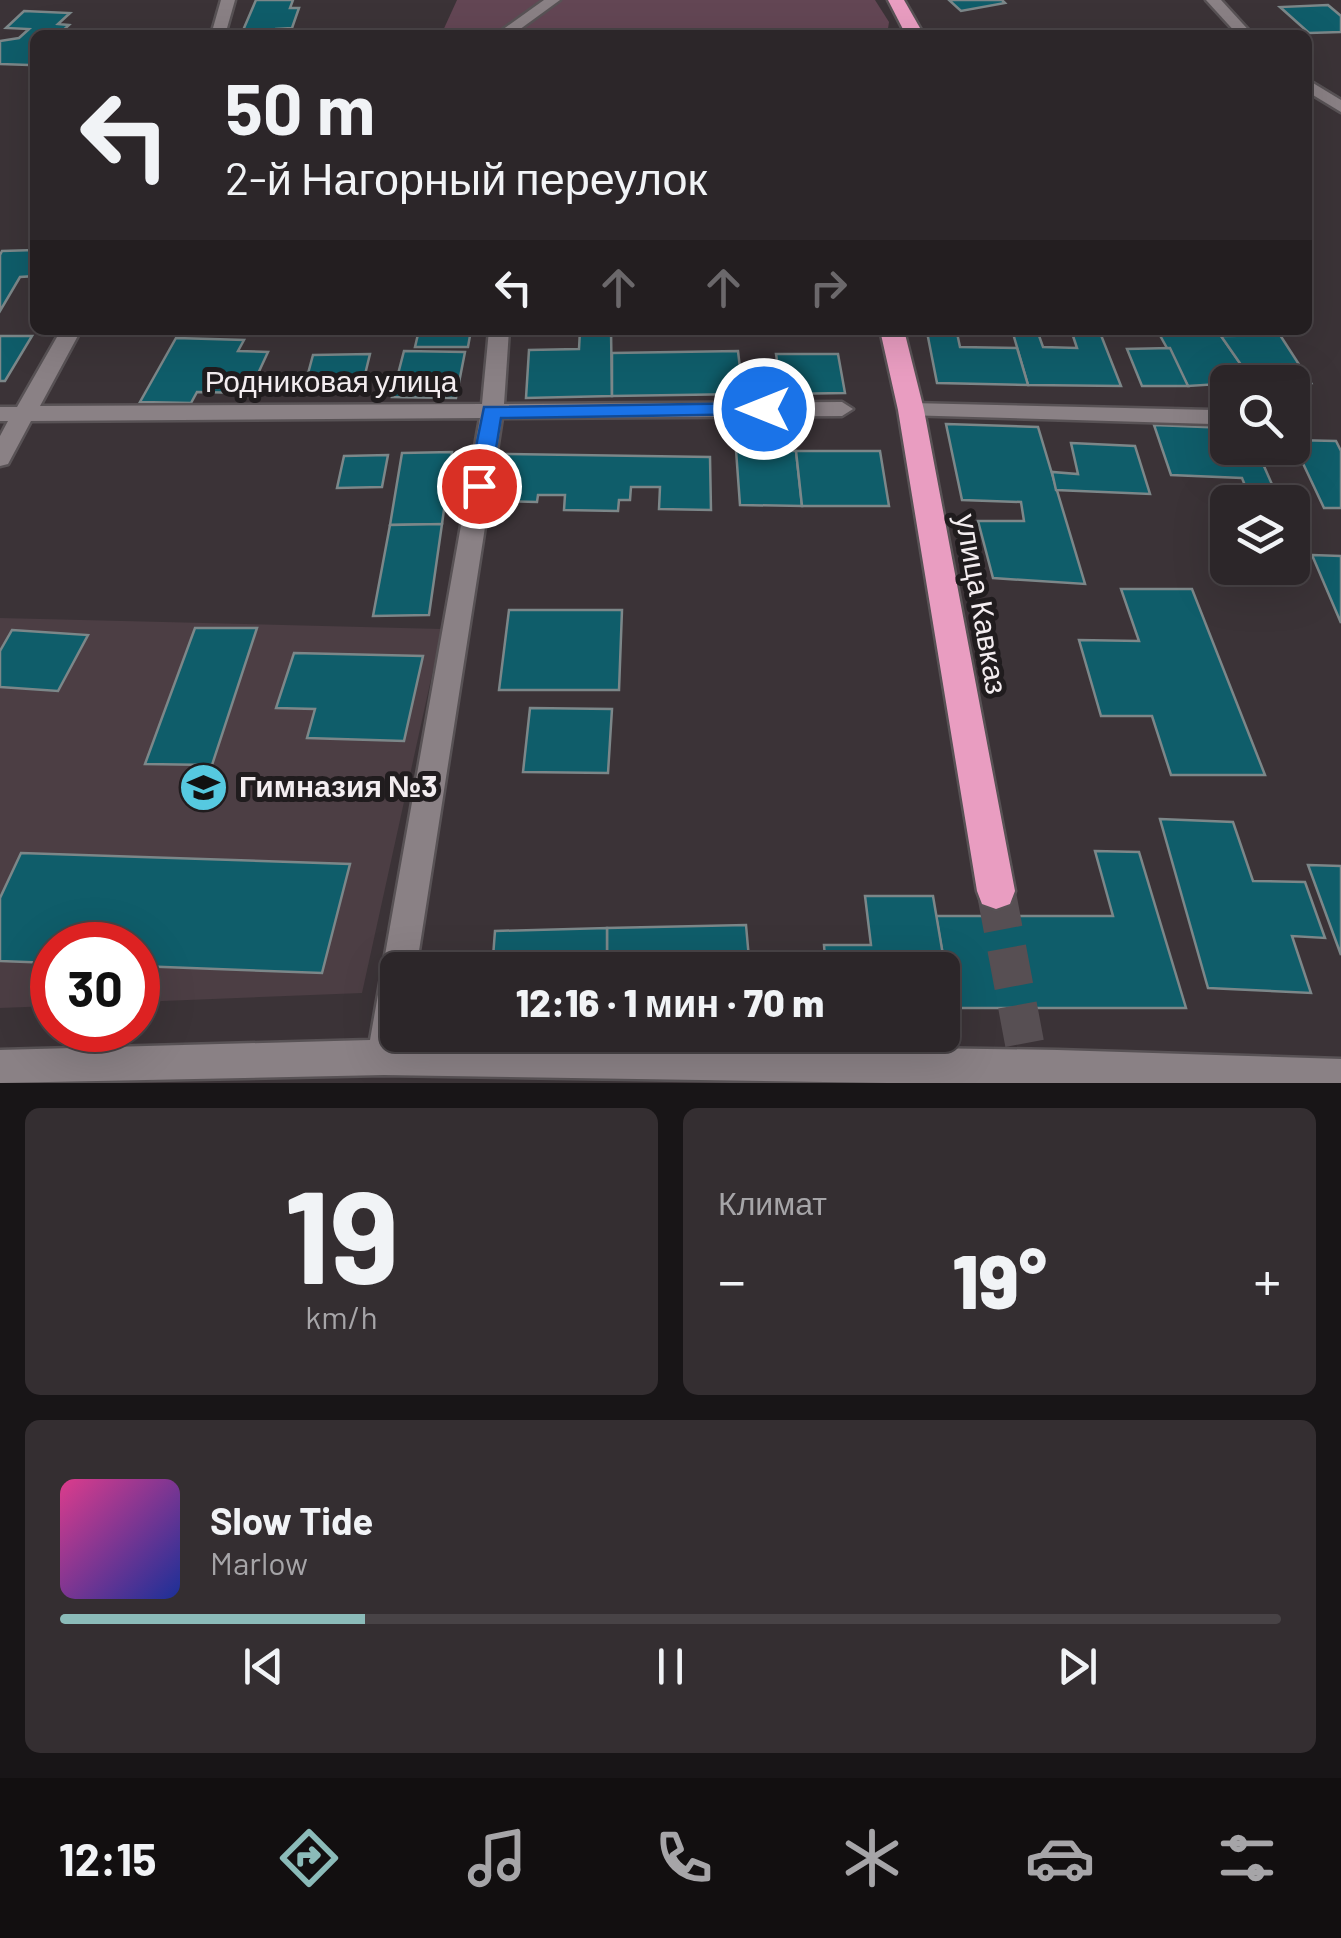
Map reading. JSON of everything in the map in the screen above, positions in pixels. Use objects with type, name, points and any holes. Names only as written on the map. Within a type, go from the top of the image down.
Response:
[{"type":"highway","points":[[896,0],[912,30]]},
{"type":"highway","name":"улица Кавказ","points":[[893,335],[912,410],[996,891]]},
{"type":"street","points":[[219,30],[228,0]]},
{"type":"street","points":[[509,30],[553,0]]},
{"type":"street","points":[[1213,0],[1241,30]]},
{"type":"street","points":[[1312,88],[1341,108]]},
{"type":"street","points":[[57,364],[70,335]]},
{"type":"street","points":[[0,458],[10,414],[85,335]]},
{"type":"street","points":[[402,952],[492,412],[500,335]]},
{"type":"street","name":"Родниковая улица","points":[[10,414],[842,409]]},
{"type":"street","points":[[912,410],[1210,417]]},
{"type":"street","points":[[384,1056],[385,1052]]},
{"type":"street","points":[[0,1068],[384,1056],[1060,1075],[1341,1077]]},
{"type":"shaded area","points":[[457,0],[875,0],[889,22],[888,30],[443,30]]},
{"type":"shaded area","name":"Гимназия №3","points":[[0,618],[442,629],[362,993],[160,1001],[160,922],[30,922],[30,1007],[0,1008]]},
{"type":"building","points":[[256,0],[293,0],[290,8],[299,8],[292,28],[243,30]]},
{"type":"building","points":[[949,0],[1002,0],[1005,3],[961,11]]},
{"type":"building","points":[[1328,5],[1341,16],[1341,32],[1312,33],[1280,7]]},
{"type":"building","points":[[24,11],[70,13],[58,24],[69,25],[64,30],[30,30],[29,65],[0,64],[0,41],[19,38],[29,29],[6,28]]},
{"type":"building","points":[[30,250],[30,276],[20,277],[0,311],[0,255],[2,251]]},
{"type":"building","points":[[418,335],[470,335],[468,347],[415,347]]},
{"type":"building","points":[[580,335],[611,335],[612,396],[526,398],[529,350],[579,349]]},
{"type":"building","points":[[928,335],[957,335],[960,347],[1017,348],[1028,385],[937,383]]},
{"type":"building","points":[[1013,335],[1039,335],[1043,347],[1077,348],[1073,335],[1101,335],[1121,386],[1028,385]]},
{"type":"building","points":[[1160,335],[1220,335],[1241,365],[1210,365],[1210,385],[1188,386]]},
{"type":"building","points":[[1280,335],[1299,365],[1241,365],[1221,336]]},
{"type":"building","points":[[0,336],[32,336],[5,381],[0,381]]},
{"type":"building","points":[[176,338],[244,340],[238,351],[268,352],[249,393],[197,392],[191,403],[140,402]]},
{"type":"building","points":[[1170,348],[1188,386],[1142,386],[1127,349]]},
{"type":"building","points":[[404,351],[465,352],[456,398],[392,397]]},
{"type":"building","points":[[738,351],[743,394],[612,396],[612,353]]},
{"type":"building","points":[[370,354],[361,391],[303,392],[313,355]]},
{"type":"building","points":[[776,354],[838,354],[845,393],[782,394]]},
{"type":"building","points":[[946,424],[1038,427],[1085,584],[993,578],[978,521],[1024,521],[1021,502],[962,500]]},
{"type":"building","points":[[1154,425],[1210,427],[1210,465],[1263,465],[1272,485],[1245,485],[1242,478],[1171,475]]},
{"type":"building","points":[[1310,440],[1336,441],[1341,451],[1341,508],[1324,508],[1304,465],[1310,465]]},
{"type":"building","points":[[1071,443],[1135,446],[1150,494],[1056,490],[1052,472],[1078,474]]},
{"type":"building","points":[[736,450],[796,451],[802,506],[740,505]]},
{"type":"building","points":[[796,451],[880,451],[889,506],[802,506]]},
{"type":"building","points":[[452,452],[442,524],[390,525],[402,453]]},
{"type":"building","points":[[505,454],[710,457],[711,510],[659,509],[660,487],[631,487],[630,500],[619,500],[618,511],[564,510],[565,495],[538,495],[537,502],[497,501]]},
{"type":"building","points":[[388,455],[382,487],[337,488],[344,456]]},
{"type":"building","points":[[442,524],[429,615],[373,616],[390,525]]},
{"type":"building","points":[[1312,555],[1341,556],[1341,623]]},
{"type":"building","points":[[1121,589],[1192,589],[1265,775],[1171,775],[1152,716],[1101,716],[1079,640],[1139,641]]},
{"type":"building","points":[[509,610],[622,610],[619,690],[499,690]]},
{"type":"building","points":[[195,628],[257,628],[212,765],[145,764]]},
{"type":"building","points":[[12,630],[88,635],[58,691],[0,687],[0,651]]},
{"type":"building","points":[[294,653],[423,656],[404,741],[307,738],[315,709],[276,708]]},
{"type":"building","points":[[530,708],[612,709],[608,773],[523,772]]},
{"type":"building","points":[[1160,819],[1233,822],[1253,881],[1305,882],[1325,938],[1292,936],[1311,993],[1208,988]]},
{"type":"building","points":[[1095,851],[1139,852],[1186,1008],[960,1008],[960,952],[942,952],[936,916],[1113,916]]},
{"type":"building","points":[[21,853],[350,864],[322,973],[160,967],[160,922],[30,922],[30,962],[0,961],[0,898]]},
{"type":"building","points":[[1308,865],[1341,866],[1341,955]]},
{"type":"building","points":[[865,896],[933,896],[942,952],[825,952],[824,945],[871,945]]},
{"type":"building","points":[[746,925],[748,952],[607,952],[607,928]]},
{"type":"building","points":[[607,928],[607,952],[493,952],[495,931]]},
{"type":"tunnel","points":[[996,891],[1032,1083]]},
{"type":"place","name":"Гимназия №3","points":[[204,787]]},
{"type":"route","points":[[479,486],[492,412],[764,409]]}]
